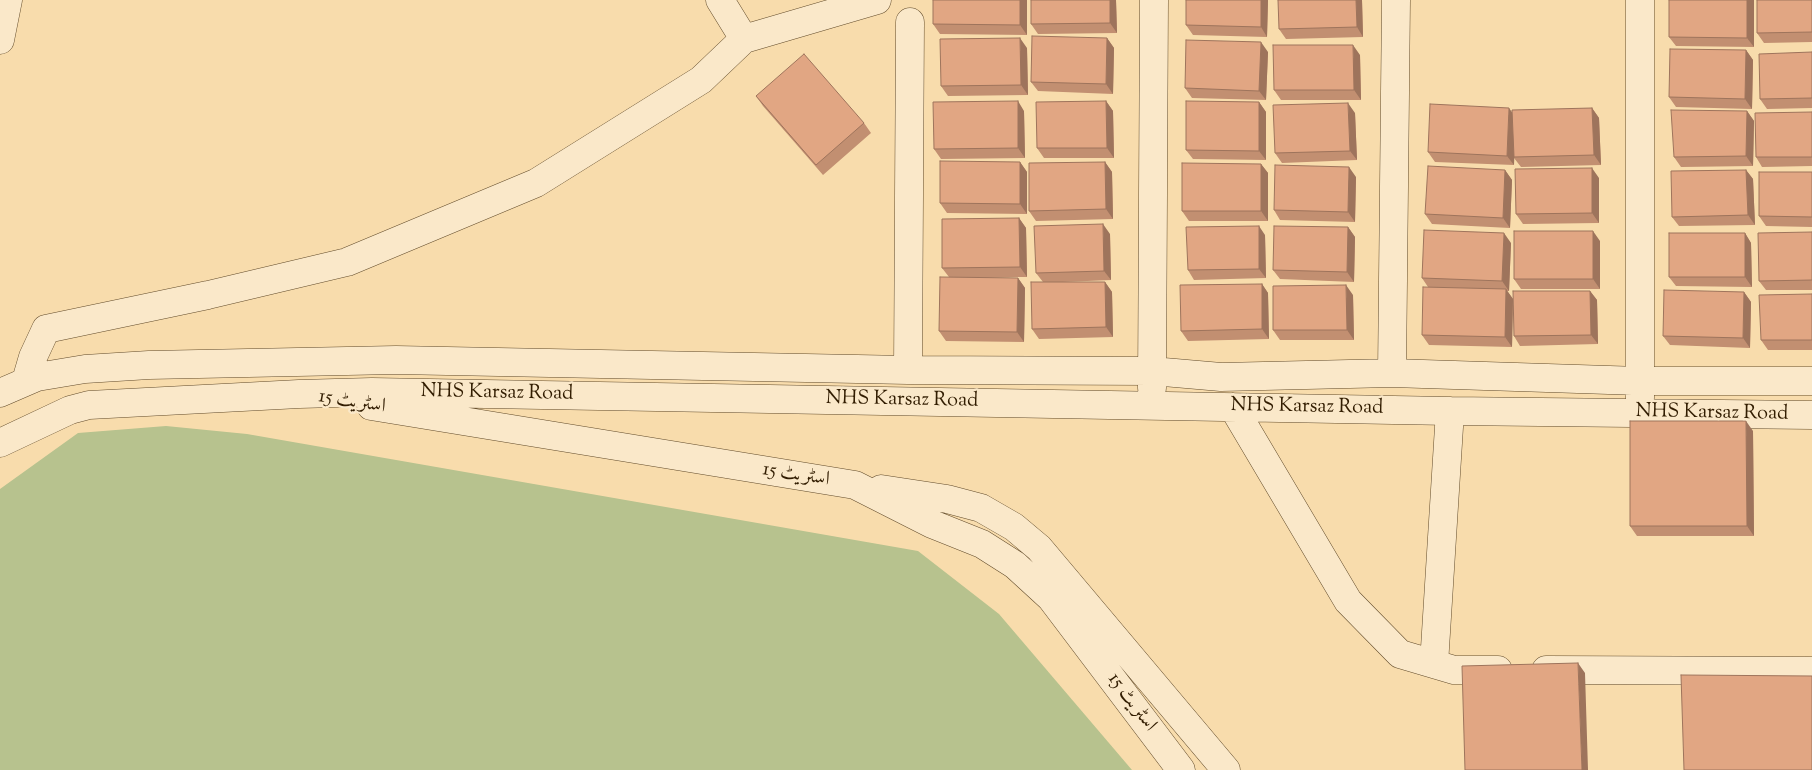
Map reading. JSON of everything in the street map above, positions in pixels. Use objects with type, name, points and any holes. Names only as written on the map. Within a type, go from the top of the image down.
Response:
[{"type":"street","points":[[0,40],[8,0]]},
{"type":"street","points":[[720,0],[744,40]]},
{"type":"street","points":[[26,381],[33,357],[46,329],[208,295],[347,262],[536,183],[701,80],[744,40],[877,0]]},
{"type":"street","points":[[1153,405],[1154,0]]},
{"type":"street","points":[[1392,373],[1396,0]]},
{"type":"street","points":[[1639,412],[1640,0]]},
{"type":"street","points":[[908,370],[910,22]]},
{"type":"street","name":"NHS Karsaz Road","points":[[0,393],[37,377],[85,369],[148,365],[396,360],[908,370],[1152,371],[1221,377],[1392,373],[1640,381],[1812,382]]},
{"type":"street","points":[[605,396],[606,364]]},
{"type":"street","points":[[1418,410],[1419,374]]},
{"type":"street","name":"NHS Karsaz Road","points":[[0,443],[70,410],[89,405],[372,392],[1450,411],[1812,415]]},
{"type":"street","name":"اسٹریٹ 15","points":[[299,394],[855,485],[932,524],[982,544],[1014,565],[1051,598],[1181,770]]},
{"type":"street","points":[[1233,407],[1348,601],[1400,654],[1454,670],[1812,671]]},
{"type":"street","points":[[1434,664],[1450,411]]},
{"type":"street","points":[[855,485],[947,500],[982,508],[1014,527],[1039,548],[1226,770]]},
{"type":"green space","points":[[166,426],[247,434],[918,551],[999,614],[1132,770],[0,770],[0,489],[78,433]]},
{"type":"building","points":[[933,0],[1020,0],[1020,25],[933,24]]},
{"type":"building","points":[[1031,0],[1110,0],[1110,23],[1031,24]]},
{"type":"building","points":[[1186,0],[1261,0],[1261,27],[1186,25]]},
{"type":"building","points":[[1278,0],[1356,0],[1357,27],[1279,29]]},
{"type":"building","points":[[1669,0],[1747,0],[1747,38],[1669,37]]},
{"type":"building","points":[[1757,0],[1812,0],[1812,32],[1757,33]]},
{"type":"building","points":[[1032,36],[1107,38],[1106,84],[1031,82]]},
{"type":"building","points":[[1020,38],[1021,85],[941,86],[940,39]]},
{"type":"building","points":[[1186,40],[1261,42],[1259,91],[1185,88]]},
{"type":"building","points":[[1273,45],[1353,45],[1354,90],[1274,90]]},
{"type":"building","points":[[1670,49],[1746,50],[1745,99],[1669,97]]},
{"type":"building","points":[[1812,52],[1812,98],[1760,99],[1759,54]]},
{"type":"building","points":[[804,54],[864,123],[816,165],[756,96]]},
{"type":"building","points":[[1018,101],[1018,148],[934,149],[933,102]]},
{"type":"building","points":[[1106,101],[1107,148],[1037,148],[1036,102]]},
{"type":"building","points":[[1186,101],[1259,102],[1259,151],[1186,150]]},
{"type":"building","points":[[1348,103],[1350,151],[1275,153],[1273,105]]},
{"type":"building","points":[[1430,104],[1509,108],[1507,156],[1428,152]]},
{"type":"building","points":[[1592,108],[1594,155],[1514,157],[1512,110]]},
{"type":"building","points":[[1671,110],[1747,111],[1746,156],[1674,157]]},
{"type":"building","points":[[1812,112],[1812,157],[1756,157],[1755,113]]},
{"type":"building","points":[[940,161],[1020,162],[1020,204],[940,203]]},
{"type":"building","points":[[1105,162],[1106,209],[1029,211],[1029,163]]},
{"type":"building","points":[[1182,163],[1261,164],[1261,211],[1182,211]]},
{"type":"building","points":[[1275,165],[1349,167],[1348,212],[1274,210]]},
{"type":"building","points":[[1428,166],[1505,170],[1503,218],[1425,214]]},
{"type":"building","points":[[1592,168],[1592,213],[1516,214],[1515,169]]},
{"type":"building","points":[[1746,170],[1748,215],[1672,217],[1671,171]]},
{"type":"building","points":[[1759,172],[1812,172],[1812,217],[1759,216]]},
{"type":"building","points":[[1019,218],[1020,267],[942,268],[942,219]]},
{"type":"building","points":[[1103,224],[1104,271],[1036,273],[1034,226]]},
{"type":"building","points":[[1259,226],[1259,269],[1188,270],[1186,227]]},
{"type":"building","points":[[1274,226],[1348,227],[1347,272],[1273,270]]},
{"type":"building","points":[[1424,230],[1504,233],[1502,281],[1422,278]]},
{"type":"building","points":[[1514,231],[1593,231],[1593,279],[1514,279]]},
{"type":"building","points":[[1812,232],[1812,280],[1759,281],[1758,233]]},
{"type":"building","points":[[1669,233],[1745,233],[1745,277],[1669,277]]},
{"type":"building","points":[[940,277],[1018,278],[1017,332],[939,331]]},
{"type":"building","points":[[1031,282],[1105,282],[1106,327],[1032,329]]},
{"type":"building","points":[[1262,284],[1262,329],[1181,331],[1180,285]]},
{"type":"building","points":[[1346,285],[1347,330],[1273,330],[1273,286]]},
{"type":"building","points":[[1423,287],[1506,289],[1505,337],[1422,335]]},
{"type":"building","points":[[1664,290],[1744,292],[1743,338],[1663,336]]},
{"type":"building","points":[[1513,291],[1590,291],[1591,335],[1514,336]]},
{"type":"building","points":[[1812,294],[1812,340],[1761,340],[1759,295]]},
{"type":"building","points":[[1630,421],[1746,421],[1747,526],[1630,526]]},
{"type":"building","points":[[1578,663],[1582,770],[1465,770],[1462,666]]},
{"type":"building","points":[[1681,675],[1812,676],[1812,770],[1684,770]]}]
